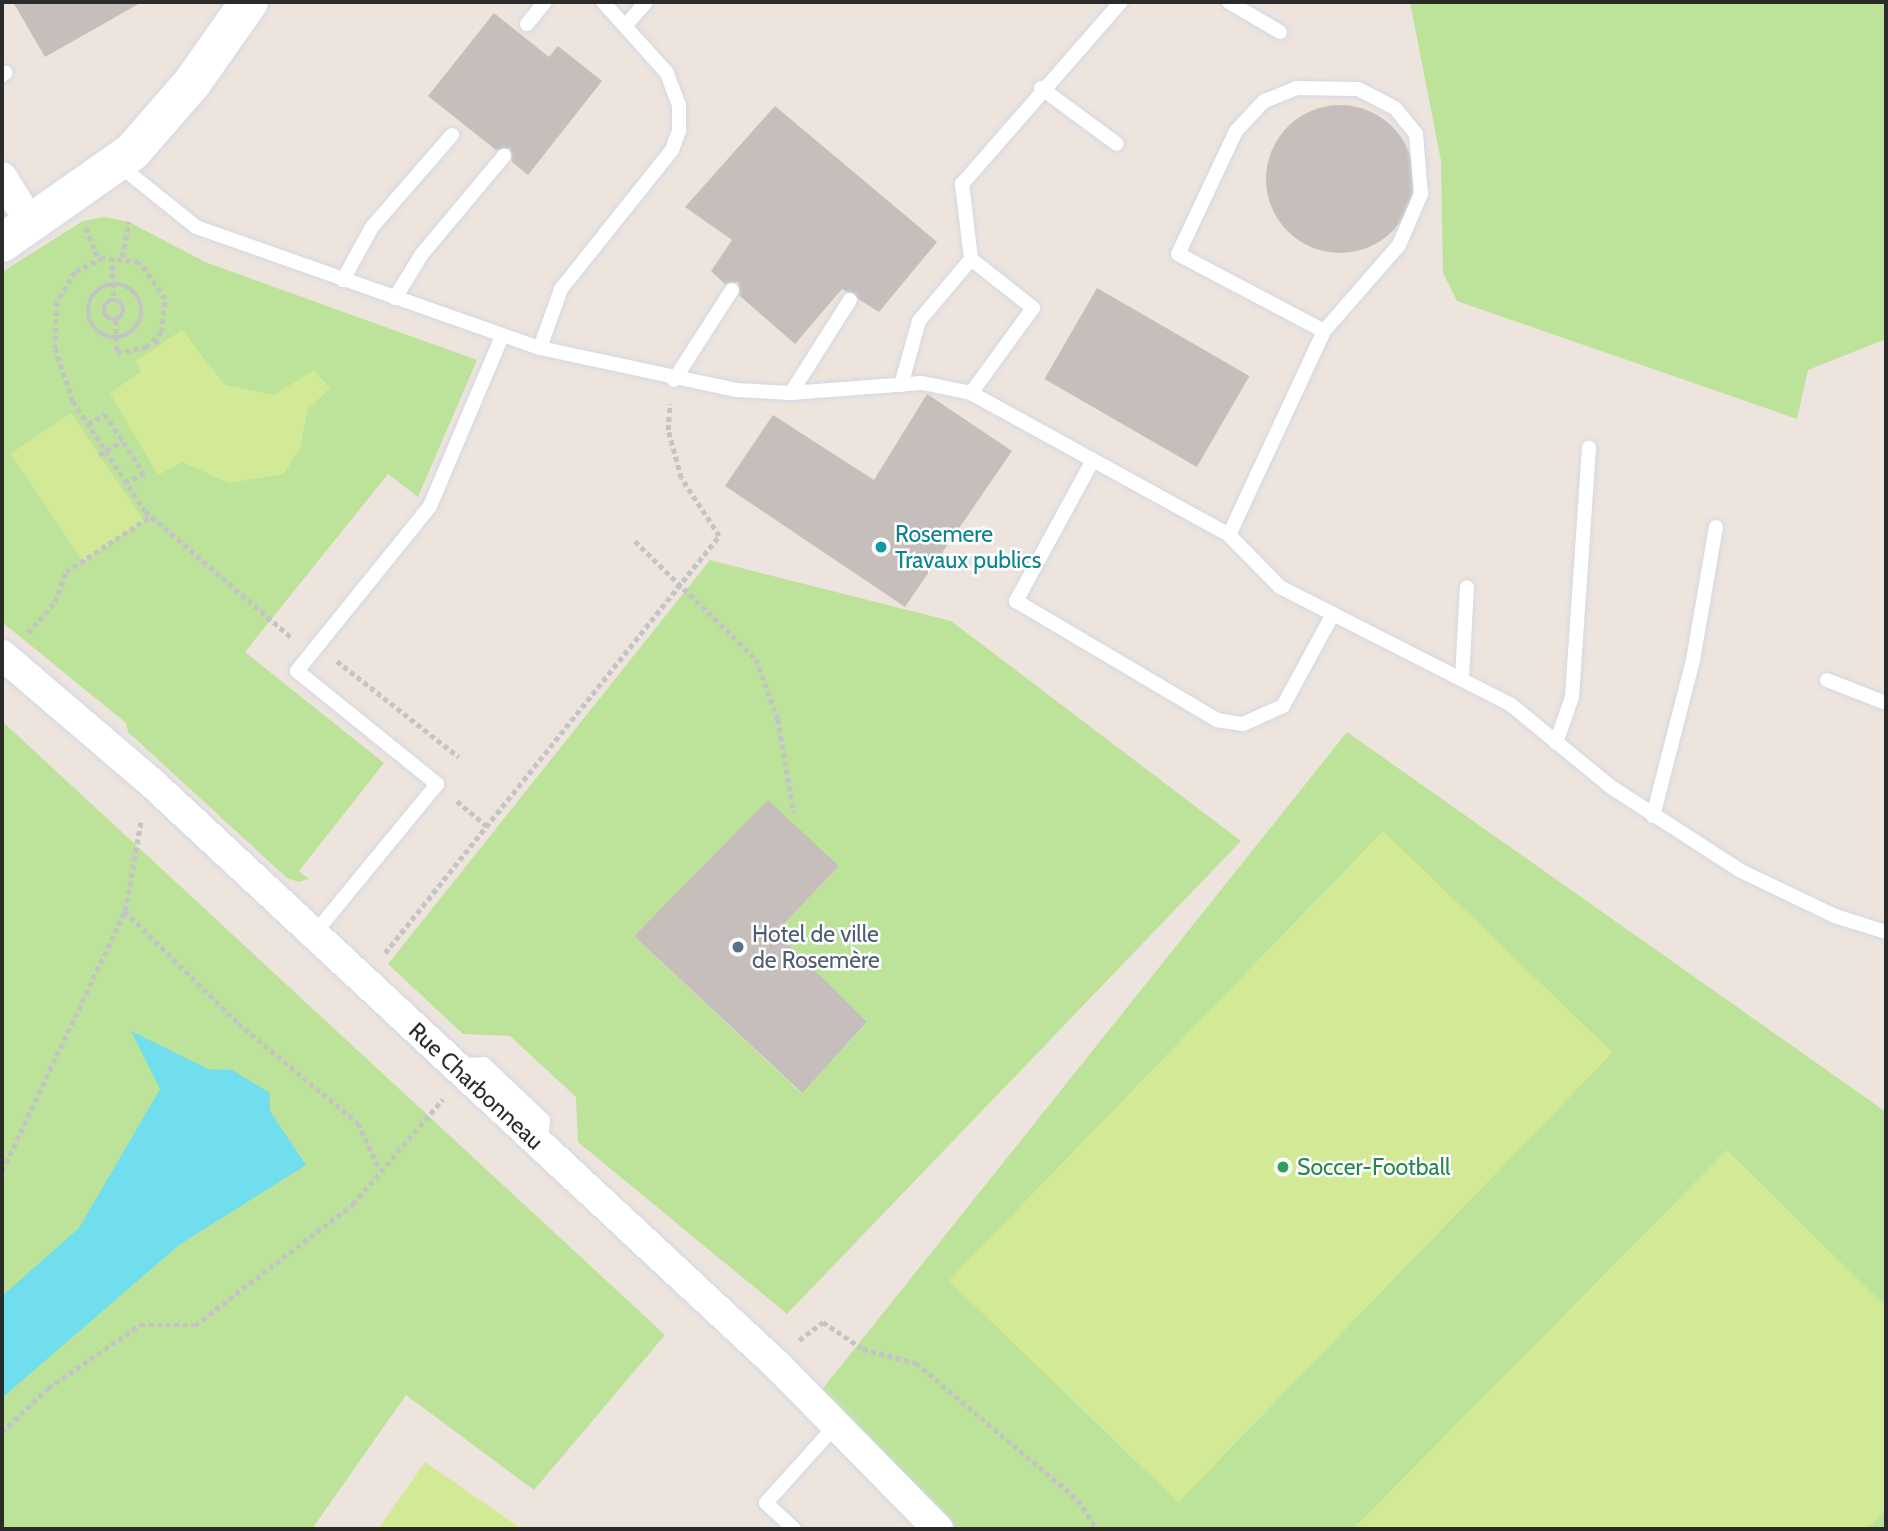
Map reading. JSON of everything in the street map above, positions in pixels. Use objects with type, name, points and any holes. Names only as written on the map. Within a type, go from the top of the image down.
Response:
[{"type":"main road","points":[[17,234],[118,164],[165,117],[248,2]]},
{"type":"street","points":[[2,177],[17,234]]},
{"type":"street","name":"Rue Charbonneau","points":[[12,647],[152,783],[836,1425],[938,1529]]},
{"type":"lane","points":[[527,24],[545,2]]},
{"type":"lane","points":[[540,348],[561,289],[677,141],[676,91],[626,24],[603,2]]},
{"type":"lane","points":[[626,24],[646,2]]},
{"type":"lane","points":[[971,393],[1033,309],[971,259],[962,184],[1041,88],[1121,2]]},
{"type":"lane","points":[[1230,2],[1280,32]]},
{"type":"lane","points":[[1041,88],[1117,144]]},
{"type":"lane","points":[[1229,535],[1324,331],[1403,237],[1420,194],[1422,161],[1408,119],[1376,96],[1297,88],[1264,101],[1236,131],[1178,254],[1324,331]]},
{"type":"lane","points":[[343,280],[372,227],[452,135]]},
{"type":"lane","points":[[395,298],[422,254],[504,156]]},
{"type":"lane","points":[[118,164],[197,227],[540,348],[674,380],[792,393],[938,384],[971,393],[1229,535],[1280,587],[1510,704],[1556,743],[1653,816],[1783,894],[1886,932]]},
{"type":"lane","points":[[901,385],[919,321],[971,259]]},
{"type":"lane","points":[[674,380],[732,290]]},
{"type":"lane","points":[[792,393],[850,300]]},
{"type":"lane","points":[[314,934],[437,784],[297,671],[430,506],[502,336]]},
{"type":"lane","points":[[1556,743],[1572,697],[1589,448]]},
{"type":"lane","points":[[1093,460],[1016,601],[1217,720],[1243,723],[1283,706],[1333,614]]},
{"type":"lane","points":[[1653,816],[1693,660],[1716,527]]},
{"type":"lane","points":[[1462,679],[1466,587]]},
{"type":"lane","points":[[1827,680],[1886,703]]},
{"type":"lane","points":[[794,1529],[766,1503],[836,1425]]},
{"type":"path","points":[[83,221],[99,260]]},
{"type":"path","points":[[122,257],[129,222]]},
{"type":"path","points":[[113,257],[114,300],[104,310],[116,320]]},
{"type":"path","points":[[114,300],[124,308],[116,320],[117,354],[156,339],[165,322],[160,287],[148,268],[122,257],[99,260],[66,282],[54,327],[64,381],[88,424],[150,516],[271,620]]},
{"type":"path","points":[[114,284],[133,291],[142,310],[139,325],[118,338],[99,332],[89,315],[93,296],[114,284]]},
{"type":"path","points":[[156,339],[159,345]]},
{"type":"path","points":[[378,962],[719,536],[681,478],[668,430],[670,404]]},
{"type":"path","points":[[88,424],[104,414],[144,473],[127,483]]},
{"type":"path","points":[[99,455],[122,441]]},
{"type":"path","points":[[12,647],[55,602],[66,572],[150,516]]},
{"type":"path","points":[[635,541],[683,581],[734,632],[769,684],[794,813]]},
{"type":"path","points":[[361,680],[459,757]]},
{"type":"path","points":[[2,1171],[125,911],[152,783]]},
{"type":"path","points":[[437,784],[488,827]]},
{"type":"path","points":[[125,911],[238,1023],[358,1123],[380,1168]]},
{"type":"path","points":[[2,1432],[48,1388],[140,1325],[195,1325],[353,1204],[459,1070]]},
{"type":"path","points":[[792,1346],[822,1322],[863,1349],[916,1363],[1078,1500],[1097,1529]]},
{"type":"green space","points":[[1410,2],[1886,2],[1886,339],[1808,370],[1797,419],[1457,301],[1443,273],[1441,161]]},
{"type":"green space","points":[[104,217],[129,222],[205,262],[477,360],[418,497],[388,474],[245,652],[384,763],[299,871],[309,879],[299,882],[287,878],[128,732],[126,723],[2,622],[2,272],[83,221]]},
{"type":"green space","points":[[182,330],[225,385],[274,395],[314,370],[330,388],[308,409],[300,448],[284,474],[229,483],[182,462],[158,475],[110,393],[141,372],[136,361]]},
{"type":"green space","points":[[71,413],[144,521],[83,562],[10,454]]},
{"type":"green space","points":[[710,560],[951,621],[1241,841],[787,1314],[578,1142],[576,1097],[510,1036],[463,1034],[388,964]],"holes":[[[768,801],[839,866],[776,932],[867,1023],[801,1093],[634,936]]]},
{"type":"green space","points":[[2,721],[665,1335],[534,1490],[406,1395],[312,1529],[2,1529]]},
{"type":"green space","points":[[1347,732],[1886,1112],[1886,1529],[942,1529],[812,1402]]},
{"type":"green space","name":"Soccer-Football","points":[[1383,831],[1612,1053],[1178,1502],[949,1281]]},
{"type":"green space","points":[[1727,1150],[1886,1307],[1886,1510],[1867,1529],[1353,1529]]},
{"type":"green space","points":[[425,1462],[522,1529],[378,1529]]},
{"type":"water","points":[[131,1031],[208,1069],[232,1070],[270,1093],[270,1111],[306,1165],[179,1245],[2,1398],[2,1296],[79,1228],[160,1089]]},
{"type":"building","points":[[13,2],[142,2],[45,57]]},
{"type":"building","points":[[494,13],[549,57],[558,46],[602,81],[528,175],[512,162],[510,148],[496,150],[428,96]]},
{"type":"building","points":[[1340,105],[1368,111],[1392,127],[1408,151],[1414,179],[1408,207],[1392,231],[1368,247],[1340,253],[1312,247],[1288,231],[1272,207],[1266,179],[1272,151],[1288,127],[1312,111]]},
{"type":"building","points":[[775,106],[937,242],[879,312],[842,289],[795,344],[740,296],[738,282],[725,284],[711,271],[732,240],[685,207]]},
{"type":"building","points":[[1097,288],[1249,376],[1197,467],[1044,379]]},
{"type":"building","name":"Rosemere Travaux publics","points":[[927,394],[1012,451],[905,607],[725,486],[773,415],[874,480]]},
{"type":"building","points":[[768,800],[839,866],[776,932],[867,1022],[802,1093],[634,936]]},
{"type":"place","name":"Rosemere Travaux publics","points":[[881,547]]},
{"type":"place","name":"Hotel de ville de Rosemère","points":[[738,947]]},
{"type":"place","name":"Soccer-Football","points":[[1283,1167]]}]
